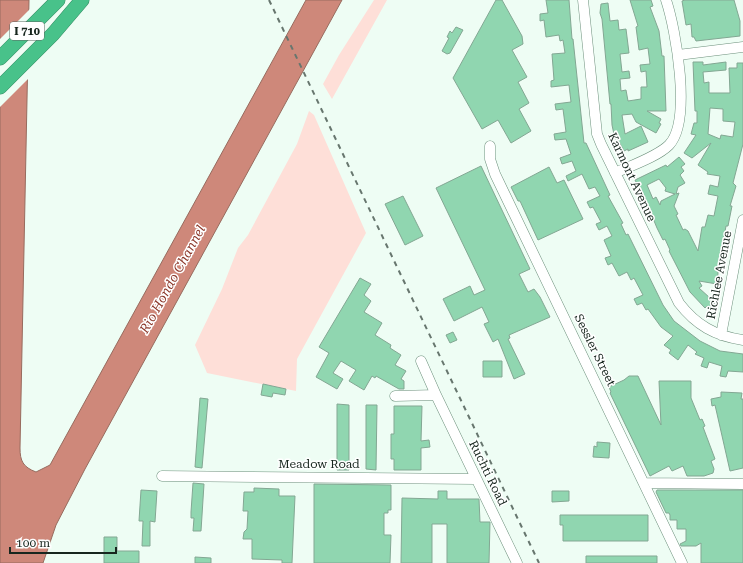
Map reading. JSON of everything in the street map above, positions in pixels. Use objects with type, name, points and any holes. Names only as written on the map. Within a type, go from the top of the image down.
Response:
[{"type":"highway","name":"I 710","points":[[0,87],[53,34],[82,0]]},
{"type":"highway","name":"I 710","points":[[0,58],[56,2]]},
{"type":"street","name":"Karmont Avenue","points":[[583,0],[598,136],[615,173],[679,303],[699,324],[721,335],[743,340]]},
{"type":"street","points":[[615,173],[660,152],[668,146],[674,138],[680,117],[678,55],[666,0]]},
{"type":"street","points":[[678,55],[743,47]]},
{"type":"street","name":"Sessler Street","points":[[490,146],[490,159],[495,174],[682,563]]},
{"type":"street","name":"Richlee Avenue","points":[[721,335],[743,220]]},
{"type":"street","name":"Ruchti Road","points":[[421,361],[517,563]]},
{"type":"street","points":[[395,396],[436,395]]},
{"type":"street","name":"Meadow Road","points":[[162,476],[476,479]]},
{"type":"street","points":[[644,483],[743,484]]},
{"type":"shaded area","points":[[374,0],[387,0],[332,99],[323,84],[339,55]]},
{"type":"shaded area","points":[[309,111],[314,115],[366,233],[297,359],[296,391],[207,373],[195,345],[222,289],[238,248],[248,235],[297,144]]},
{"type":"water","name":"Rio Hondo Channel","points":[[0,0],[29,0],[20,448],[21,457],[25,466],[36,472],[50,465],[306,0],[342,0],[85,469],[56,525],[43,563],[0,563]]},
{"type":"pier","points":[[31,8],[30,77],[0,107],[0,39]]},
{"type":"building","points":[[496,0],[502,0],[522,36],[523,44],[512,50],[527,77],[518,82],[529,103],[519,109],[531,131],[511,143],[498,120],[482,129],[453,78]]},
{"type":"building","points":[[546,0],[569,0],[584,143],[586,143],[610,195],[608,196],[623,223],[621,224],[626,235],[628,234],[663,305],[674,321],[700,341],[720,351],[743,354],[743,372],[728,371],[726,377],[720,376],[722,366],[709,362],[707,368],[701,366],[704,358],[695,354],[697,352],[688,345],[678,360],[669,353],[671,350],[664,345],[673,336],[661,327],[648,309],[646,310],[642,303],[637,305],[634,299],[643,295],[634,278],[631,280],[627,272],[619,276],[612,263],[608,265],[605,258],[611,256],[604,240],[612,236],[607,226],[599,230],[596,224],[601,222],[593,207],[590,208],[587,202],[600,196],[595,187],[589,189],[582,174],[568,181],[566,176],[576,171],[572,161],[562,164],[560,158],[571,154],[566,139],[555,140],[554,134],[566,132],[563,109],[556,110],[555,104],[571,102],[569,85],[551,87],[551,81],[554,80],[552,54],[565,53],[563,40],[560,41],[559,35],[546,37],[544,20],[540,21],[540,14],[548,13]]},
{"type":"building","points":[[630,0],[651,0],[653,6],[650,7],[659,31],[662,56],[664,56],[666,111],[647,111],[661,119],[659,123],[661,124],[656,133],[636,122],[632,114],[622,115],[625,134],[641,126],[648,142],[628,151],[628,149],[624,151],[617,138],[615,139],[612,125],[602,19],[600,13],[601,4],[608,3],[610,21],[618,20],[619,30],[626,29],[629,53],[620,54],[622,72],[629,71],[630,78],[620,79],[621,91],[626,90],[628,101],[641,99],[641,87],[647,87],[646,71],[641,72],[640,65],[650,64],[648,48],[639,50],[636,27],[638,26]]},
{"type":"building","points":[[734,0],[740,21],[740,36],[696,41],[694,37],[692,37],[691,24],[686,25],[682,1]]},
{"type":"building","points":[[456,27],[463,30],[450,53],[447,54],[442,51],[449,38],[447,37],[450,31],[452,33]]},
{"type":"building","points":[[693,62],[703,62],[703,65],[726,62],[726,70],[703,72],[704,83],[709,82],[709,93],[730,93],[729,68],[737,68],[737,63],[743,63],[743,144],[733,183],[736,186],[730,206],[732,206],[728,226],[726,226],[720,263],[719,262],[717,284],[699,281],[702,286],[699,288],[710,298],[711,297],[716,301],[711,309],[707,306],[705,308],[690,292],[669,251],[670,250],[665,239],[663,240],[657,228],[640,187],[639,188],[635,180],[666,165],[667,167],[679,157],[685,164],[681,167],[684,171],[680,175],[685,183],[678,187],[676,194],[679,193],[674,206],[678,214],[676,215],[683,230],[685,229],[688,231],[698,251],[702,227],[705,227],[708,215],[714,216],[718,196],[708,194],[710,185],[718,187],[720,176],[707,174],[708,172],[698,165],[711,143],[692,158],[684,153],[696,135],[691,134],[694,123],[697,123],[697,111],[695,111]],"holes":[[[710,108],[723,109],[723,121],[735,122],[733,137],[721,135],[720,139],[708,134]],[[659,179],[666,188],[665,191],[675,194],[661,201],[660,205],[656,197],[653,199],[647,185]]]},
{"type":"building","points":[[481,166],[530,269],[519,274],[528,292],[534,289],[540,297],[550,317],[509,335],[510,338],[508,339],[525,374],[514,379],[498,339],[493,342],[484,324],[489,322],[482,307],[454,321],[443,299],[470,286],[474,295],[485,290],[436,188]]},
{"type":"building","points":[[549,167],[557,183],[564,180],[583,219],[538,240],[520,201],[518,201],[511,187]]},
{"type":"building","points":[[403,196],[423,236],[405,245],[385,204]]},
{"type":"building","points":[[360,278],[371,284],[364,295],[371,301],[364,312],[382,323],[375,335],[391,345],[390,348],[401,355],[395,365],[406,371],[401,379],[404,381],[404,389],[399,389],[376,376],[375,378],[372,376],[364,390],[349,381],[356,370],[341,361],[333,373],[343,379],[337,389],[316,377],[329,353],[319,347]]},
{"type":"building","points":[[453,332],[457,340],[450,343],[446,335]]},
{"type":"building","points":[[483,361],[502,361],[502,377],[483,377]]},
{"type":"building","points":[[629,376],[638,376],[661,425],[659,381],[691,381],[691,398],[700,420],[702,419],[705,426],[703,427],[715,459],[711,461],[714,469],[713,473],[704,476],[687,476],[683,466],[672,471],[669,466],[650,476],[610,393],[609,387]]},
{"type":"building","points":[[263,384],[286,389],[285,395],[273,393],[272,397],[261,395]]},
{"type":"building","points":[[721,392],[742,393],[741,399],[743,399],[743,468],[730,471],[715,405],[712,406],[711,399],[721,397]]},
{"type":"building","points":[[200,398],[208,399],[202,468],[195,467]]},
{"type":"building","points":[[337,404],[349,405],[349,470],[337,470]]},
{"type":"building","points":[[366,405],[377,405],[376,470],[366,469]]},
{"type":"building","points":[[394,406],[422,406],[421,441],[429,440],[430,447],[421,448],[421,470],[394,470],[394,459],[391,459],[391,434],[394,434]]},
{"type":"building","points":[[597,442],[610,443],[609,458],[593,457],[594,446],[597,447]]},
{"type":"building","points":[[193,483],[204,484],[201,531],[193,531],[194,518],[191,518],[191,512]]},
{"type":"building","points":[[314,484],[391,485],[391,510],[388,510],[388,513],[384,513],[384,535],[391,535],[390,563],[314,563]]},
{"type":"building","points":[[254,488],[279,489],[279,496],[295,496],[292,563],[282,563],[282,560],[252,559],[252,539],[243,539],[244,532],[247,529],[248,511],[243,511],[244,492],[254,492]]},
{"type":"building","points":[[141,490],[157,491],[155,522],[150,521],[150,546],[142,546],[143,521],[139,521]]},
{"type":"building","points":[[657,490],[743,490],[743,563],[701,563],[701,543],[696,546],[681,546],[680,544],[686,541],[686,529],[677,529],[677,520],[670,520],[670,515],[669,513],[666,513],[656,492]]},
{"type":"building","points":[[438,491],[447,491],[447,499],[479,499],[480,522],[490,522],[489,563],[447,563],[447,524],[432,524],[432,563],[401,563],[402,498],[438,499]]},
{"type":"building","points":[[552,491],[569,491],[569,501],[552,502]]},
{"type":"building","points":[[560,515],[648,515],[648,541],[563,541],[563,525],[560,525]]},
{"type":"building","points":[[104,537],[117,537],[117,551],[139,551],[139,563],[104,563]]},
{"type":"building","points":[[586,556],[657,556],[657,563],[586,563]]},
{"type":"building","points":[[195,557],[211,558],[211,563],[195,563]]},
{"type":"railway","points":[[269,0],[539,563]]}]
